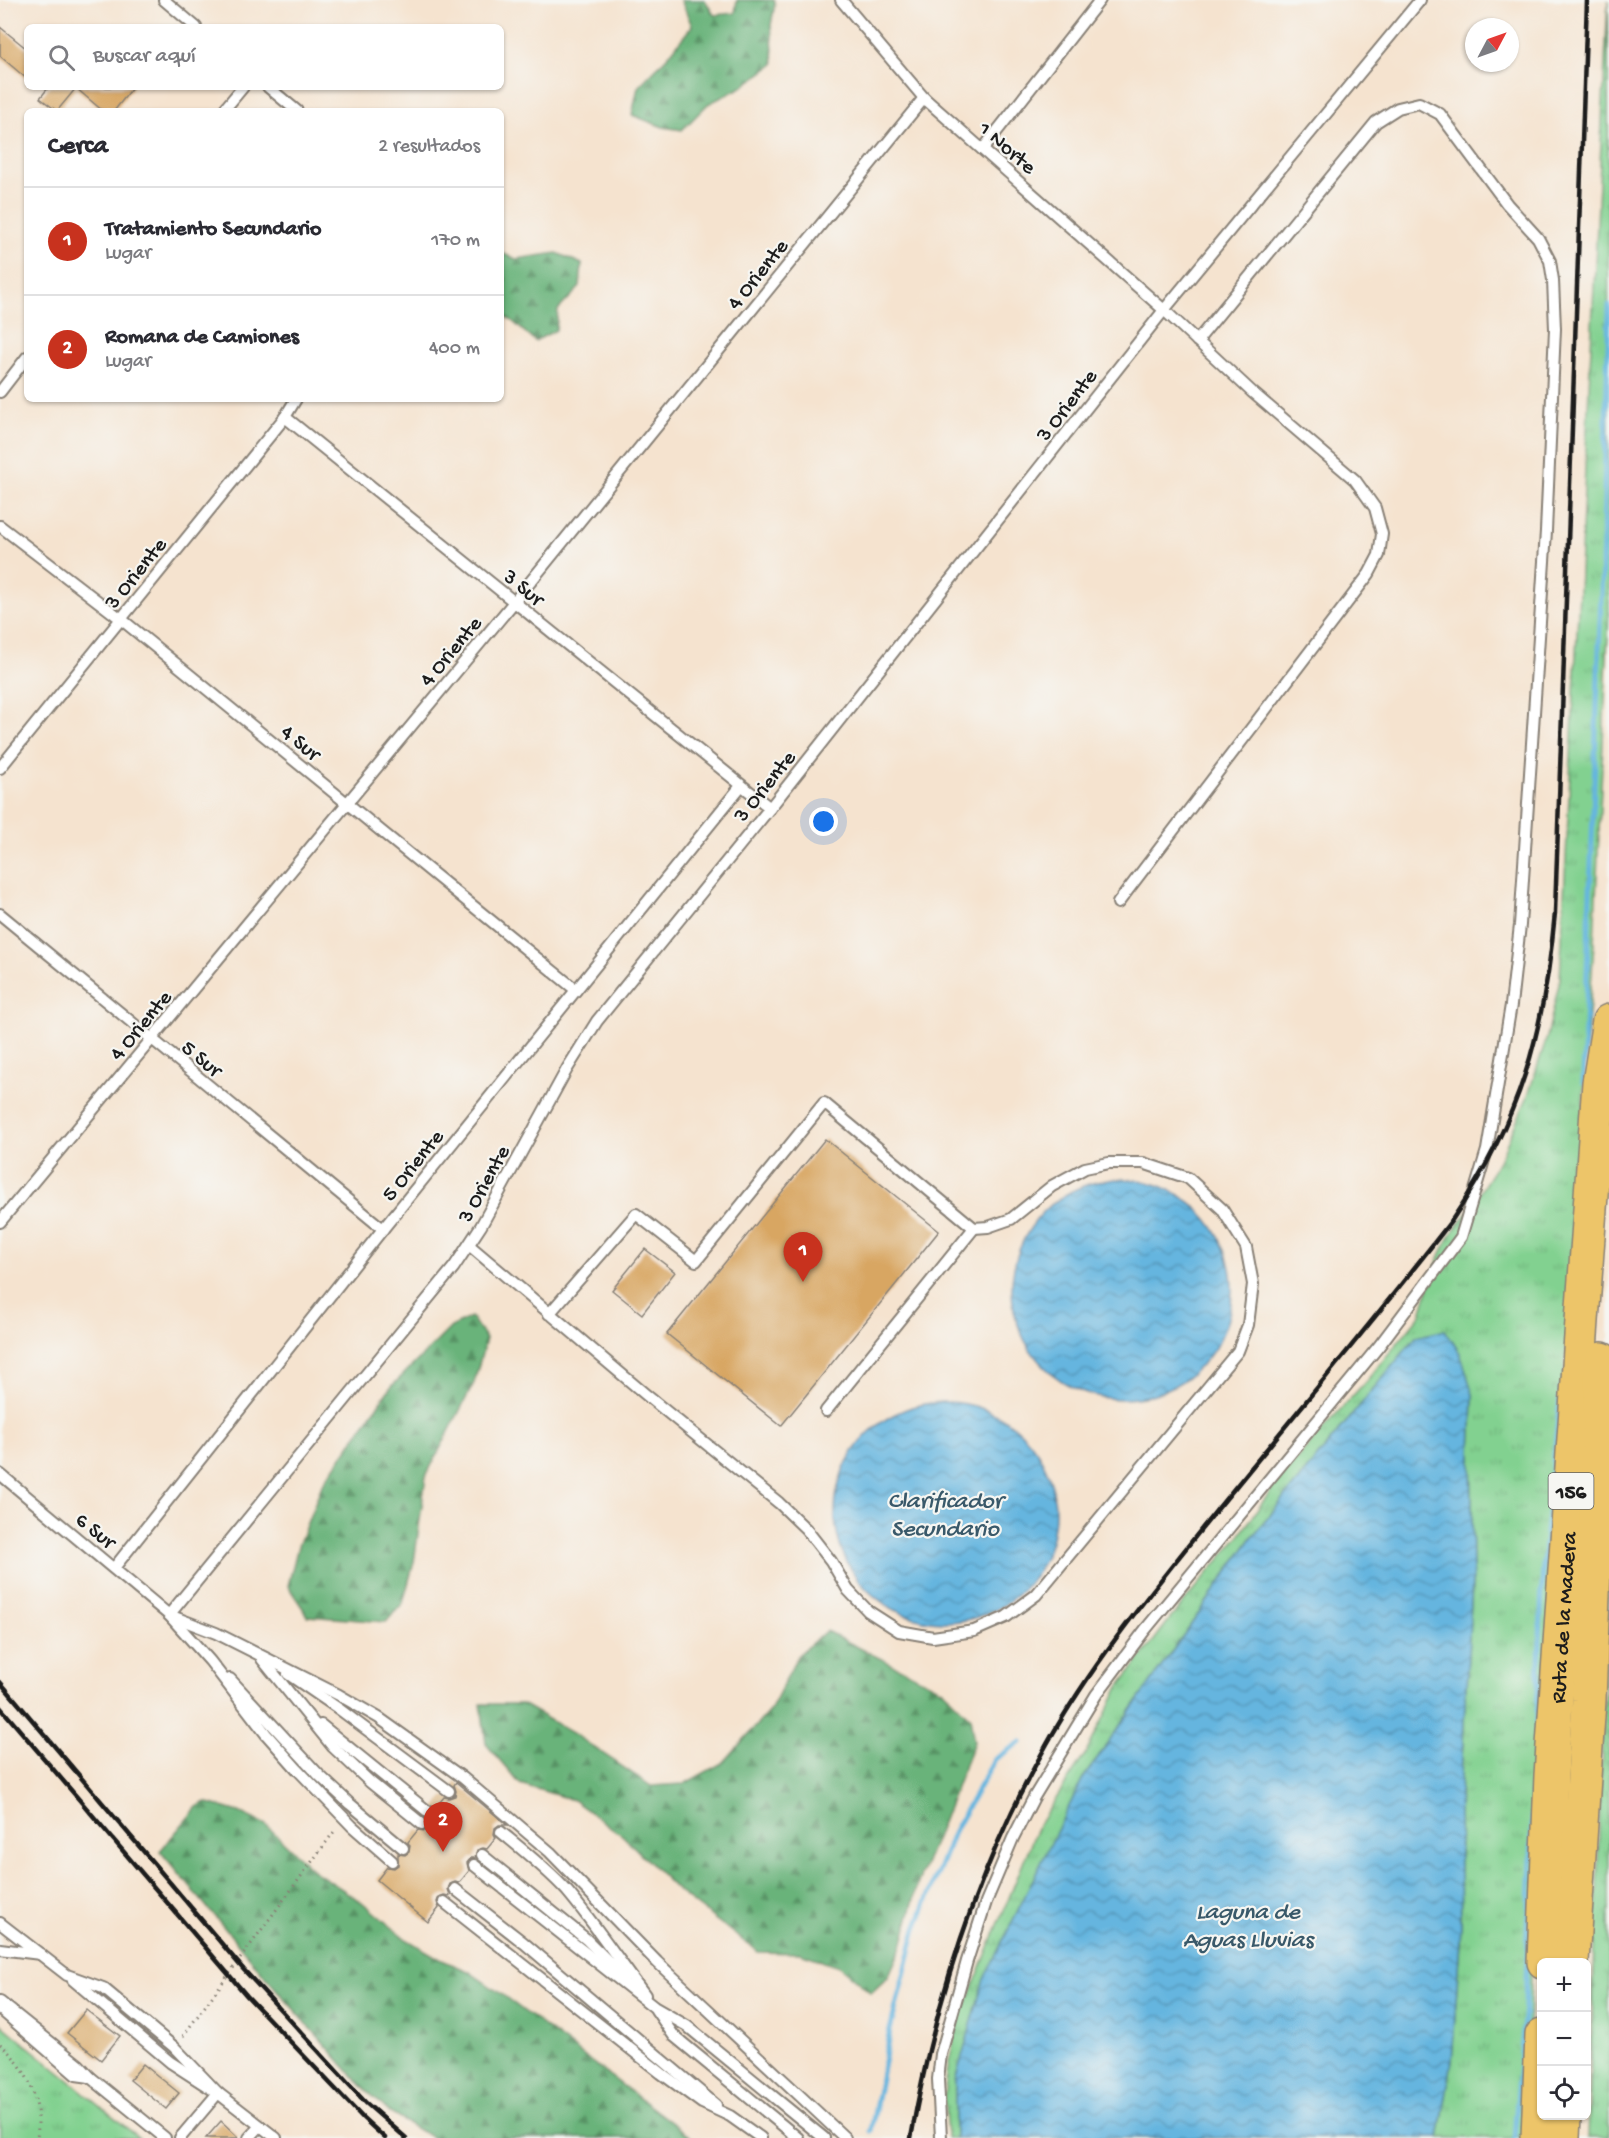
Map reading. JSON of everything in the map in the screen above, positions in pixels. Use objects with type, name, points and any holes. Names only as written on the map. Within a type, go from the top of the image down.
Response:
[{"type":"highway","name":"Ruta de la Madera","points":[[1544,1958],[1551,1775],[1582,1321],[1599,1083],[1609,1021]]},
{"type":"highway","name":"Ruta de la Madera","points":[[1572,1958],[1589,1700],[1609,1159]]},
{"type":"highway","points":[[1538,2138],[1541,2066]]},
{"type":"highway","points":[[1563,2138],[1564,2120]]},
{"type":"lane","points":[[164,0],[192,24]]},
{"type":"lane","name":"1 Norte","points":[[841,0],[924,98],[1164,310],[1252,392],[1354,480],[1375,508],[1382,534],[1379,555],[1369,574],[1118,903]]},
{"type":"lane","points":[[983,148],[1100,0]]},
{"type":"lane","name":"3 Oriente","points":[[169,1615],[454,1267],[481,1226],[567,1069],[597,1021],[770,808],[1164,310],[1420,0]]},
{"type":"lane","points":[[226,108],[240,90]]},
{"type":"lane","points":[[272,90],[293,108]]},
{"type":"lane","name":"4 Oriente","points":[[0,1222],[514,602],[924,98]]},
{"type":"lane","points":[[941,2138],[938,2079],[940,2054],[966,1961],[986,1902],[1013,1838],[1034,1797],[1110,1676],[1145,1630],[1379,1346],[1461,1237],[1487,1150],[1511,1005],[1520,925],[1546,531],[1555,329],[1550,261],[1538,238],[1507,204],[1450,125],[1440,114],[1419,103],[1398,108],[1376,122],[1197,341]]},
{"type":"lane","points":[[0,392],[24,361]]},
{"type":"lane","name":"3 Oriente","points":[[0,768],[285,417],[294,402]]},
{"type":"lane","name":"3 Sur","points":[[285,417],[770,808]]},
{"type":"lane","name":"4 Sur","points":[[0,526],[121,619],[576,990]]},
{"type":"lane","name":"5 Oriente","points":[[114,1568],[383,1229],[741,786]]},
{"type":"lane","name":"5 Sur","points":[[0,914],[383,1229]]},
{"type":"lane","points":[[468,1245],[549,1314],[779,1503],[806,1529],[831,1562],[848,1590],[868,1611],[899,1631],[933,1637],[974,1631],[1006,1617],[1035,1595],[1238,1351],[1248,1325],[1253,1284],[1246,1247],[1222,1209],[1188,1178],[1143,1163],[1109,1163],[1085,1168],[1052,1185],[1011,1219],[988,1227],[974,1228],[824,1103],[696,1261],[636,1214],[549,1314]]},
{"type":"lane","points":[[826,1411],[974,1228]]},
{"type":"lane","name":"6 Sur","points":[[0,1474],[169,1615]]},
{"type":"lane","points":[[169,1615],[216,1632],[299,1674],[379,1718],[422,1747],[493,1802],[550,1852],[664,1969],[845,2138]]},
{"type":"lane","points":[[169,1615],[210,1661],[266,1734],[297,1769],[344,1818],[392,1861]]},
{"type":"lane","points":[[258,1654],[351,1766],[422,1824]]},
{"type":"lane","points":[[258,1654],[339,1709],[449,1791]]},
{"type":"lane","points":[[210,1661],[240,1689],[319,1775],[403,1848]]},
{"type":"lane","points":[[306,1713],[431,1814]]},
{"type":"lane","points":[[501,1832],[546,1869],[566,1890],[602,1935],[674,2036],[798,2138]]},
{"type":"lane","points":[[482,1855],[586,1939],[654,2007]]},
{"type":"lane","points":[[474,1865],[654,2007],[687,2026],[824,2138]]},
{"type":"lane","points":[[455,1889],[524,1943],[730,2116],[761,2138]]},
{"type":"lane","points":[[444,1902],[620,2043],[702,2103],[730,2116]]},
{"type":"lane","points":[[0,1923],[67,1975],[170,2062],[218,2093],[276,2138]]},
{"type":"lane","points":[[0,1949],[40,1954]]},
{"type":"lane","points":[[67,1975],[103,1989],[174,2047],[218,2093]]},
{"type":"lane","points":[[0,2002],[80,2065],[90,2078],[165,2138]]},
{"type":"lane","points":[[0,2009],[76,2075],[90,2078]]},
{"type":"lane","points":[[180,2138],[218,2093]]},
{"type":"lane","points":[[249,2138],[260,2126]]},
{"type":"path","points":[[174,2047],[344,1818]]},
{"type":"path","points":[[0,2044],[18,2062],[32,2087],[38,2115],[38,2138]]},
{"type":"green space","points":[[681,0],[705,0],[714,15],[735,13],[737,0],[774,0],[775,3],[771,25],[774,64],[740,88],[708,104],[682,130],[663,127],[632,115],[638,87],[668,56],[692,26]]},
{"type":"green space","points":[[1608,0],[1609,610],[1594,943],[1551,1569],[1522,2138],[1439,2138],[1452,2061],[1461,1926],[1459,1810],[1473,1567],[1471,1456],[1473,1394],[1416,1337],[1253,1536],[1082,1780],[955,2081],[955,2138],[947,2138],[944,2095],[949,2061],[959,2021],[1038,1826],[1086,1753],[1119,1687],[1170,1619],[1239,1536],[1274,1486],[1368,1379],[1421,1314],[1442,1251],[1499,1161],[1527,1098],[1547,1037],[1560,979]]},
{"type":"green space","points":[[557,253],[582,264],[580,287],[558,310],[556,330],[535,341],[504,316],[504,254],[516,259]]},
{"type":"green space","points":[[471,1317],[486,1339],[474,1383],[426,1476],[414,1562],[403,1603],[386,1622],[308,1616],[288,1586],[298,1546],[322,1485],[390,1388],[451,1327]]},
{"type":"green space","points":[[1609,1550],[1609,2138],[1588,2138],[1589,2120],[1591,2120],[1591,2054]]},
{"type":"green space","points":[[826,1631],[943,1690],[970,1717],[974,1742],[918,1883],[902,1946],[888,1977],[871,1993],[839,1966],[800,1953],[758,1952],[678,1891],[623,1836],[573,1800],[520,1784],[486,1744],[481,1704],[522,1704],[574,1734],[651,1786],[684,1784],[724,1762],[771,1709],[798,1655]]},
{"type":"green space","points":[[205,1802],[239,1812],[266,1825],[314,1871],[362,1902],[406,1939],[442,1960],[468,1971],[500,1993],[692,2138],[434,2138],[390,2113],[361,2085],[269,1981],[160,1851],[197,1807]]},
{"type":"green space","points":[[0,2023],[7,2029],[139,2138],[0,2138]]},
{"type":"water","points":[[1122,1179],[1143,1181],[1174,1192],[1200,1211],[1219,1237],[1230,1268],[1232,1289],[1230,1310],[1219,1341],[1200,1367],[1174,1386],[1143,1397],[1122,1399],[1101,1397],[1070,1386],[1044,1367],[1025,1341],[1014,1310],[1012,1289],[1014,1268],[1025,1237],[1044,1211],[1070,1192],[1101,1181]]},
{"type":"water","name":"Laguna de Aguas Lluvias","points":[[1445,1330],[1460,1353],[1473,1394],[1471,1456],[1473,1567],[1459,1810],[1461,1926],[1452,2061],[1439,2138],[955,2138],[955,2081],[984,1979],[1082,1780],[1253,1536],[1416,1337]]},
{"type":"water","name":"Clarificador Secundario","points":[[945,1402],[966,1404],[997,1415],[1023,1434],[1042,1460],[1053,1491],[1055,1512],[1053,1533],[1042,1564],[1023,1590],[997,1609],[966,1620],[945,1622],[924,1620],[893,1609],[867,1590],[848,1564],[837,1533],[835,1512],[837,1491],[848,1460],[867,1434],[893,1415],[924,1404]]},
{"type":"building","points":[[0,27],[24,47],[24,76],[0,56]]},
{"type":"building","points":[[47,90],[74,90],[59,108],[53,108],[40,98]]},
{"type":"building","points":[[78,90],[131,90],[116,108],[99,108]]},
{"type":"building","points":[[825,1139],[939,1231],[781,1426],[667,1334]]},
{"type":"building","points":[[645,1249],[675,1272],[642,1314],[612,1290]]},
{"type":"building","points":[[456,1782],[507,1825],[499,1825],[495,1828],[496,1838],[487,1849],[477,1850],[475,1858],[471,1858],[467,1863],[469,1871],[459,1883],[450,1884],[449,1896],[439,1897],[437,1902],[439,1908],[428,1922],[377,1880],[387,1867],[394,1868],[398,1865],[398,1854],[405,1855],[409,1852],[408,1842],[418,1830],[425,1831],[429,1826],[429,1821],[436,1819],[438,1815],[435,1808],[444,1797],[455,1796]]},
{"type":"building","points":[[86,2010],[120,2036],[101,2060],[67,2033]]},
{"type":"building","points":[[143,2064],[179,2093],[166,2109],[130,2080]]},
{"type":"building","points":[[221,2121],[239,2138],[206,2138]]},
{"type":"waterway","points":[[1583,1083],[1603,541],[1609,305]]},
{"type":"waterway","points":[[1514,2138],[1525,2006],[1543,1565],[1561,1388]]},
{"type":"waterway","points":[[871,2131],[890,2030],[916,1928],[955,1829],[995,1759],[1021,1742]]},
{"type":"railway","points":[[911,2138],[933,2035],[962,1935],[1000,1838],[1047,1744],[1105,1653],[1149,1596],[1452,1220],[1496,1146],[1525,1074],[1544,998],[1555,913],[1587,0]]},
{"type":"railway","points":[[0,1682],[244,1970],[366,2103],[406,2138]]},
{"type":"railway","points":[[0,1707],[247,1996],[363,2118],[385,2138]]},
{"type":"place","name":"Tratamiento Secundario","points":[[803,1282]]},
{"type":"place","name":"Romana de Camiones","points":[[443,1852]]}]
